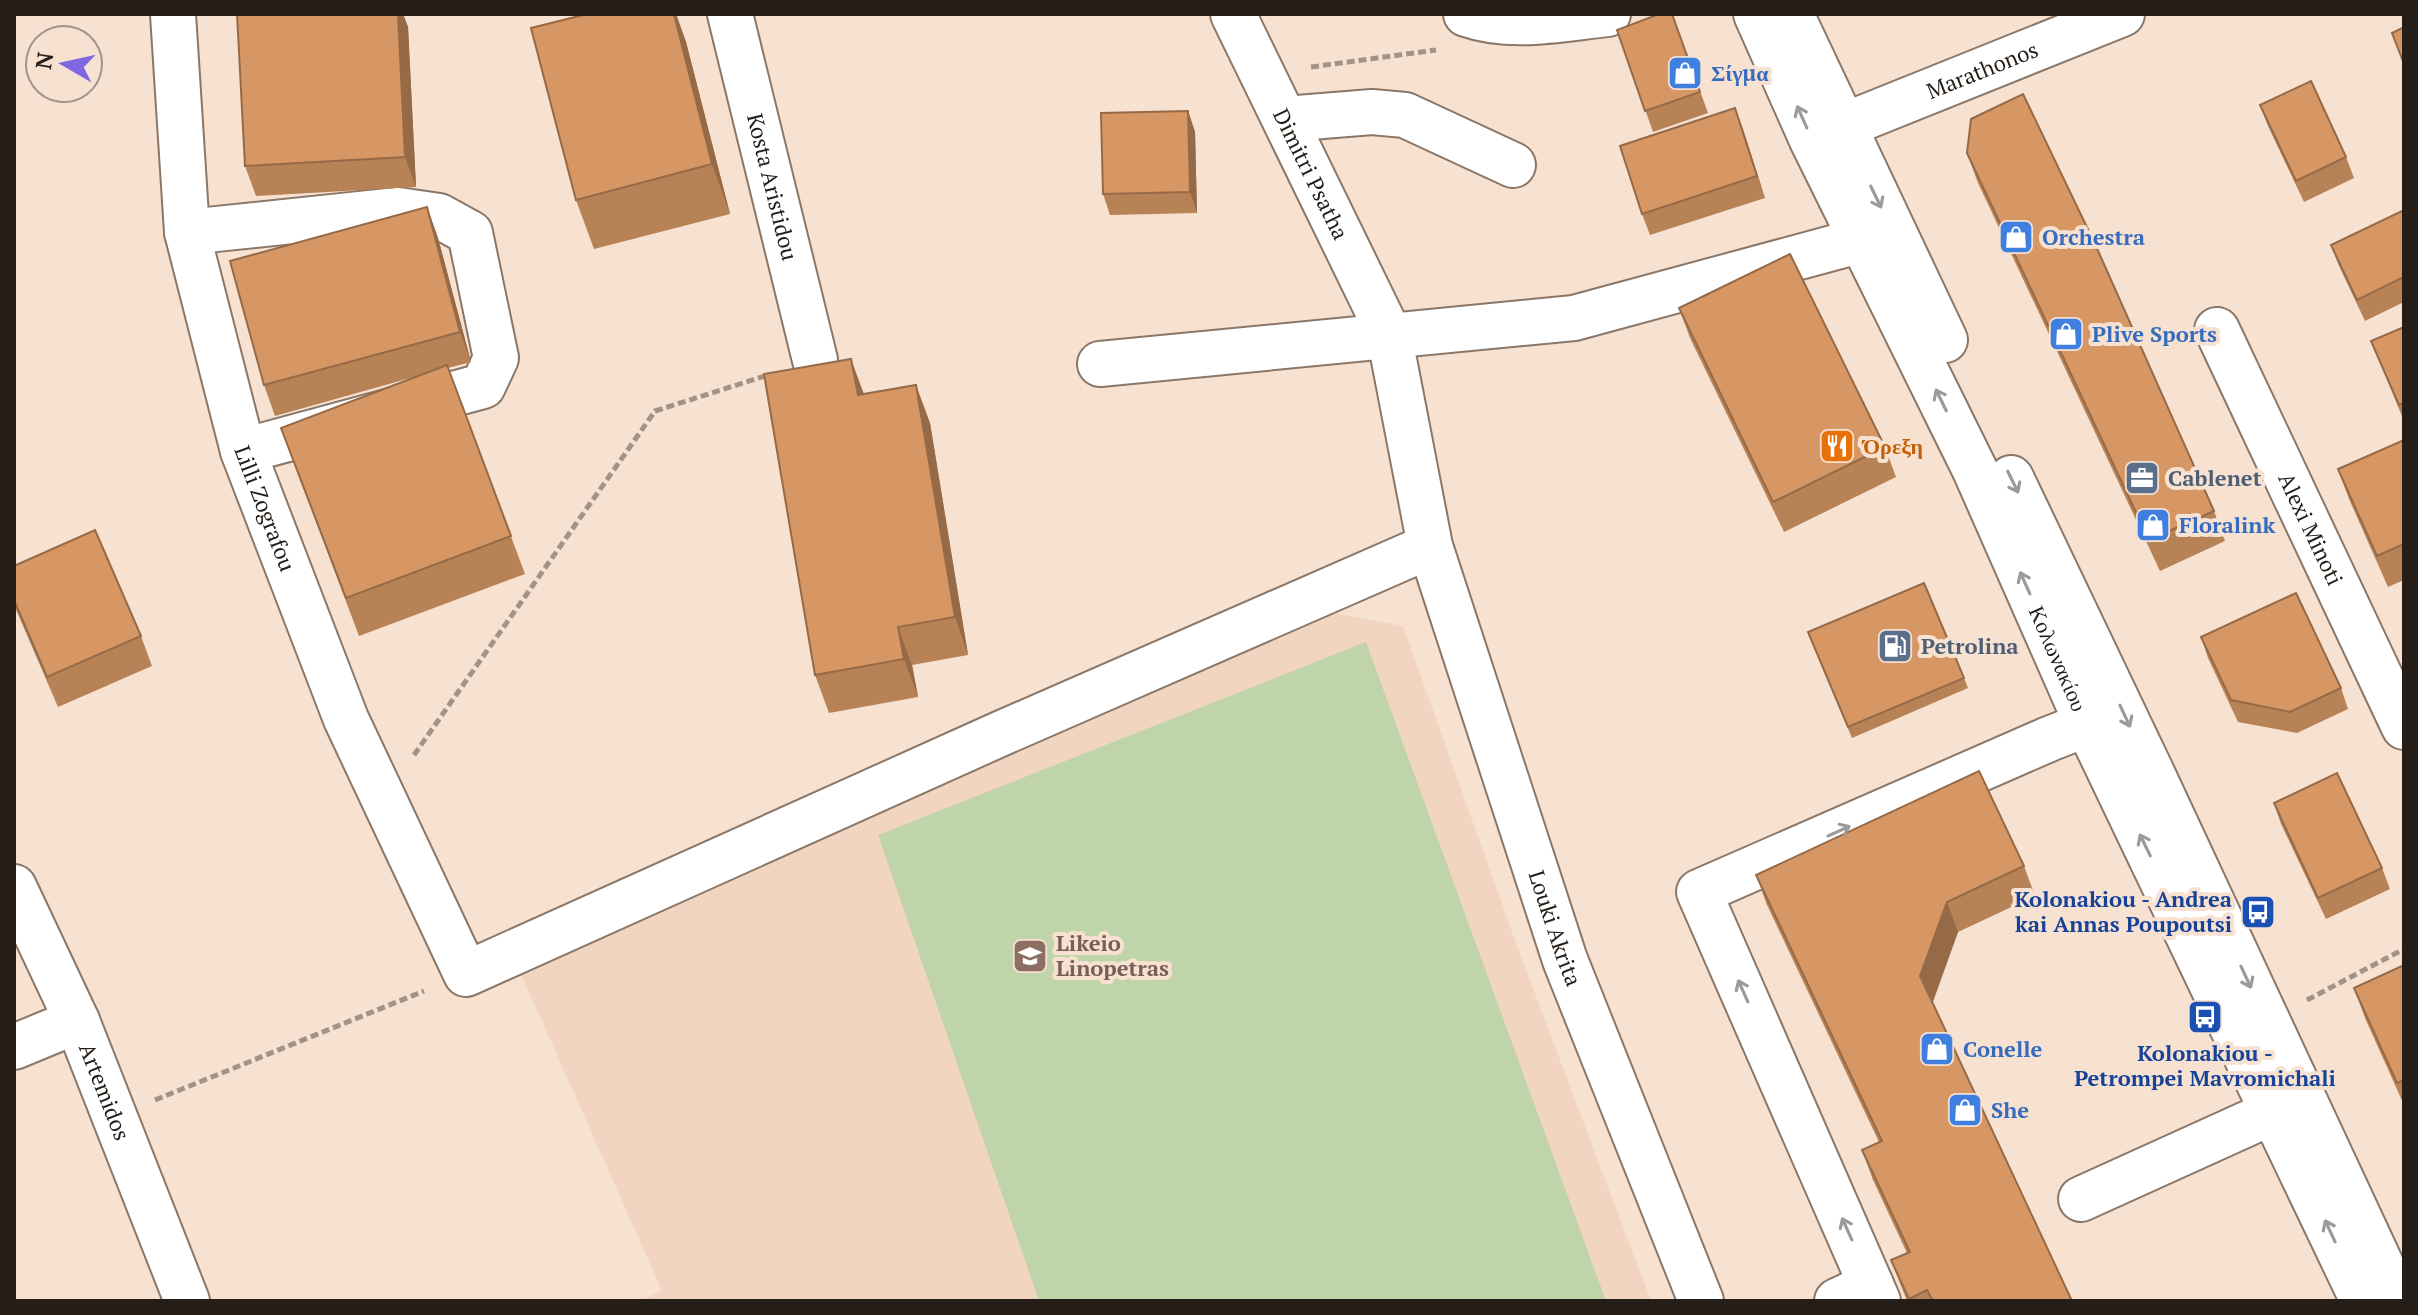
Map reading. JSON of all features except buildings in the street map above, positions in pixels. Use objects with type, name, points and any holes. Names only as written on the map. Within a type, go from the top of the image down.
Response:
[{"type":"street","name":"Lilli Zografou","points":[[173,14],[187,232],[243,451],[346,719],[466,974]]},
{"type":"street","name":"Kosta Aristidou","points":[[730,14],[815,360]]},
{"type":"street","name":"Dimitri Psatha","points":[[1233,14],[1389,334],[1430,546]]},
{"type":"street","points":[[1466,14],[1508,24],[1608,14]]},
{"type":"street","name":"Κολωνακίου","points":[[1756,14],[1812,140],[1975,470],[2087,724],[2363,1301]]},
{"type":"street","name":"Κολωνακίου","points":[[1791,14],[2151,771],[2398,1301]]},
{"type":"street","name":"Marathonos","points":[[1843,126],[2122,14]]},
{"type":"street","points":[[1285,119],[1372,112],[1405,115],[1513,165]]},
{"type":"street","points":[[187,232],[398,210],[439,216],[470,233],[496,358],[483,386],[243,451]]},
{"type":"street","points":[[1100,364],[1574,318],[1862,240]]},
{"type":"street","name":"Alexi Minoti","points":[[2217,330],[2386,652],[2404,727]]},
{"type":"street","points":[[466,974],[1002,733],[1430,546]]},
{"type":"street","name":"Louki Akrita","points":[[1430,546],[1565,960],[1701,1301]]},
{"type":"street","points":[[1862,1296],[1699,892],[2087,724]]},
{"type":"street","name":"Artemidos","points":[[14,887],[77,1021],[187,1301]]},
{"type":"street","points":[[14,1047],[77,1021]]},
{"type":"street","points":[[2081,1199],[2273,1112]]},
{"type":"path","points":[[1263,74],[1436,50]]},
{"type":"path","points":[[383,799],[655,411],[815,360]]},
{"type":"path","points":[[2267,1021],[2404,949]]},
{"type":"path","points":[[114,1117],[466,974]]},
{"type":"shaded area","name":"Likeio Linopetras","points":[[1334,613],[1403,626],[1517,946],[1651,1301],[639,1301],[662,1291],[517,965]]},
{"type":"green space","name":"Likeio Linopetras","points":[[1366,642],[1606,1301],[1039,1301],[878,835]]},
{"type":"place","name":"Σίγμα","points":[[1685,73]]},
{"type":"place","name":"Orchestra","points":[[2016,237]]},
{"type":"place","name":"Plive Sports","points":[[2066,334]]},
{"type":"place","name":"Όρεξη","points":[[1837,446]]},
{"type":"place","name":"Cablenet","points":[[2142,478]]},
{"type":"place","name":"Floralink","points":[[2153,525]]},
{"type":"place","name":"Petrolina","points":[[1895,646]]},
{"type":"place","name":"Kolonakiou - Andrea kai Annas Poupoutsi","points":[[2258,912]]},
{"type":"place","name":"Likeio Linopetras","points":[[1030,956]]},
{"type":"place","name":"Kolonakiou - Petrompei Mavromichali","points":[[2205,1017]]},
{"type":"place","name":"Conelle","points":[[1937,1049]]},
{"type":"place","name":"She","points":[[1965,1110]]}]
